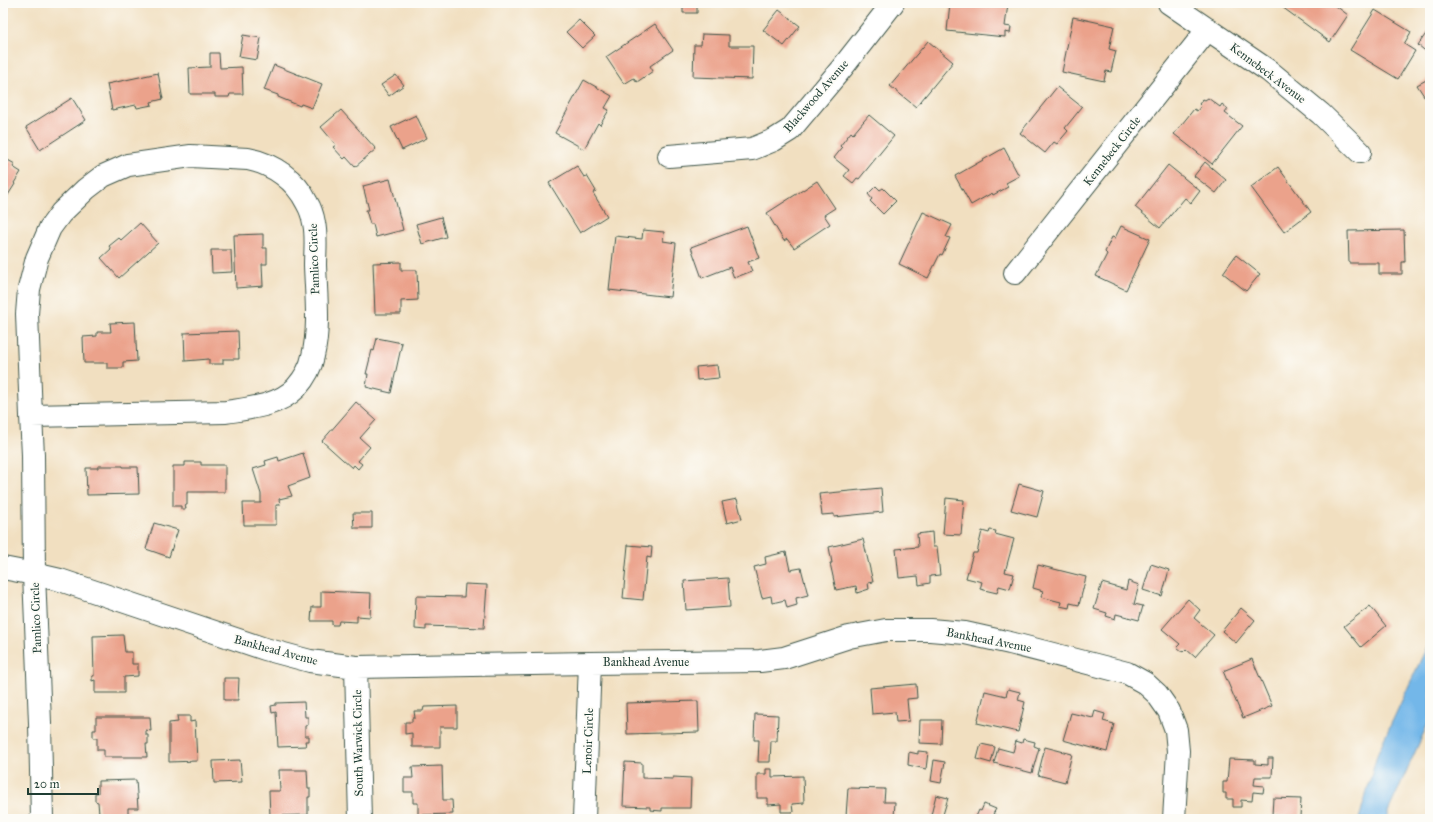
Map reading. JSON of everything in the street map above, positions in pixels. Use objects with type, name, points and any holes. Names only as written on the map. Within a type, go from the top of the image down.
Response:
[{"type":"street","name":"Blackwood Avenue","points":[[669,156],[752,149],[774,140],[790,130],[842,68],[893,3]]},
{"type":"street","name":"Kennebeck Avenue","points":[[1169,3],[1269,71],[1321,114],[1360,152]]},
{"type":"street","name":"Kennebeck Circle","points":[[1015,273],[1208,29]]},
{"type":"street","name":"Pamlico Circle","points":[[31,416],[226,412],[258,407],[280,400],[296,388],[306,375],[311,363],[317,335],[314,223],[307,203],[295,185],[276,169],[248,159],[191,156],[128,165],[103,176],[86,189],[61,213],[50,228],[37,258],[29,289],[27,314],[31,416],[33,455],[34,574],[42,819]]},
{"type":"street","name":"Bankhead Avenue","points":[[3,568],[60,580],[265,649],[310,661],[356,667],[760,661],[784,658],[849,637],[886,630],[930,630],[966,633],[1127,673],[1145,683],[1157,694],[1169,711],[1176,730],[1178,751],[1174,819]]},
{"type":"street","name":"Lenoir Circle","points":[[584,819],[590,663]]},
{"type":"street","name":"South Warwick Circle","points":[[356,667],[360,819]]},
{"type":"water","points":[[1430,640],[1430,719],[1388,812],[1388,819],[1359,819],[1378,752]]},
{"type":"building","points":[[683,3],[697,3],[697,13],[683,13]]},
{"type":"building","points":[[950,3],[1008,4],[1005,26],[1011,27],[1010,33],[1005,32],[1005,37],[947,31]]},
{"type":"building","points":[[1285,3],[1332,3],[1348,15],[1330,42],[1282,7]]},
{"type":"building","points":[[779,10],[800,26],[784,46],[763,30]]},
{"type":"building","points":[[1375,10],[1411,32],[1404,44],[1415,51],[1398,79],[1350,50]]},
{"type":"building","points":[[1073,17],[1114,26],[1109,49],[1116,51],[1111,72],[1106,71],[1104,81],[1062,72]]},
{"type":"building","points":[[579,20],[595,36],[582,48],[566,32]]},
{"type":"building","points":[[655,24],[673,50],[650,66],[653,71],[637,82],[634,78],[624,84],[606,57]]},
{"type":"building","points":[[1430,28],[1430,53],[1429,54],[1418,45]]},
{"type":"building","points":[[702,34],[729,35],[729,46],[753,46],[752,79],[693,77],[694,45],[701,45]]},
{"type":"building","points":[[243,35],[261,38],[257,60],[239,57]]},
{"type":"building","points":[[928,41],[953,62],[916,107],[890,86]]},
{"type":"building","points":[[210,53],[219,53],[220,68],[242,67],[243,94],[230,94],[229,97],[215,97],[215,94],[190,94],[189,68],[210,67]]},
{"type":"building","points":[[274,65],[322,84],[312,108],[301,104],[300,106],[264,90]]},
{"type":"building","points":[[158,73],[163,99],[151,102],[152,105],[137,108],[136,105],[112,110],[107,84]]},
{"type":"building","points":[[396,75],[404,85],[389,96],[381,85]]},
{"type":"building","points":[[1430,78],[1430,105],[1417,85]]},
{"type":"building","points":[[584,80],[612,96],[605,108],[609,110],[600,125],[598,123],[584,149],[555,133]]},
{"type":"building","points":[[1057,87],[1082,107],[1065,128],[1068,131],[1057,144],[1054,142],[1045,153],[1020,133]]},
{"type":"building","points":[[72,98],[86,120],[40,150],[26,127]]},
{"type":"building","points":[[1208,98],[1220,107],[1222,104],[1228,109],[1225,113],[1242,126],[1212,164],[1174,134],[1194,109],[1197,111],[1201,106],[1199,104],[1203,99],[1205,100]]},
{"type":"building","points":[[341,110],[376,149],[355,167],[346,157],[344,159],[333,147],[336,145],[321,127]]},
{"type":"building","points":[[416,115],[427,138],[402,150],[391,127]]},
{"type":"building","points":[[869,115],[894,136],[859,179],[857,178],[853,183],[844,176],[849,170],[834,158],[842,148],[840,146],[851,132],[853,134]]},
{"type":"building","points":[[1004,148],[1019,176],[1006,183],[1008,187],[993,195],[992,193],[971,205],[955,176]]},
{"type":"building","points":[[4,158],[15,164],[13,167],[21,172],[3,203]]},
{"type":"building","points":[[1205,162],[1226,180],[1216,193],[1194,176]]},
{"type":"building","points":[[1168,165],[1200,191],[1191,203],[1185,198],[1160,228],[1135,207]]},
{"type":"building","points":[[577,166],[584,177],[587,176],[596,191],[593,193],[607,216],[580,233],[549,183]]},
{"type":"building","points":[[1278,167],[1311,212],[1284,232],[1251,187]]},
{"type":"building","points":[[390,179],[403,230],[376,237],[373,224],[370,224],[366,210],[369,210],[363,186]]},
{"type":"building","points":[[817,181],[835,208],[824,215],[830,224],[794,248],[787,239],[784,241],[767,213]]},
{"type":"building","points":[[876,186],[880,190],[883,188],[896,201],[883,214],[870,201],[872,199],[868,194]]},
{"type":"building","points":[[923,212],[952,225],[946,237],[950,238],[928,278],[899,264]]},
{"type":"building","points":[[441,217],[446,237],[422,244],[416,224]]},
{"type":"building","points":[[140,223],[158,243],[119,278],[101,258],[111,249],[109,246],[119,238],[121,240]]},
{"type":"building","points":[[747,226],[759,258],[748,262],[752,271],[734,278],[730,267],[702,278],[691,247]]},
{"type":"building","points":[[1121,226],[1150,239],[1126,290],[1096,276],[1107,254],[1105,252],[1112,237],[1115,238]]},
{"type":"building","points":[[643,230],[664,232],[663,241],[676,243],[670,297],[609,290],[615,236],[642,239]]},
{"type":"building","points":[[1404,230],[1405,262],[1402,262],[1402,274],[1379,274],[1379,263],[1349,263],[1348,231]]},
{"type":"building","points":[[263,234],[263,248],[267,248],[267,264],[262,264],[263,286],[236,288],[234,235]]},
{"type":"building","points":[[211,250],[231,250],[232,272],[212,273]]},
{"type":"building","points":[[1236,255],[1260,274],[1246,291],[1223,273]]},
{"type":"building","points":[[401,262],[401,270],[417,270],[418,300],[401,301],[401,314],[375,314],[373,263]]},
{"type":"building","points":[[135,322],[137,361],[123,362],[123,368],[107,368],[107,363],[84,363],[83,337],[97,336],[97,332],[111,332],[110,323]]},
{"type":"building","points":[[238,331],[239,359],[223,359],[223,364],[209,364],[209,359],[185,361],[184,333]]},
{"type":"building","points":[[377,338],[402,343],[391,393],[366,387],[368,374],[366,374],[372,350],[374,351]]},
{"type":"building","points":[[717,365],[719,378],[697,380],[696,367]]},
{"type":"building","points":[[356,402],[376,420],[360,438],[370,447],[358,461],[362,464],[358,469],[354,465],[352,468],[322,441]]},
{"type":"building","points":[[303,453],[310,478],[288,486],[292,496],[279,499],[280,505],[276,505],[276,525],[244,525],[243,503],[261,503],[261,494],[253,469],[266,465],[265,461],[278,457],[279,461]]},
{"type":"building","points":[[185,462],[201,462],[201,465],[225,465],[225,492],[187,492],[187,505],[185,505],[186,509],[181,509],[181,506],[173,506],[173,466],[185,466]]},
{"type":"building","points":[[98,466],[138,467],[139,494],[87,495],[86,468],[98,468]]},
{"type":"building","points":[[1019,484],[1044,491],[1037,517],[1011,510]]},
{"type":"building","points":[[881,488],[883,512],[834,517],[834,514],[822,515],[819,494]]},
{"type":"building","points":[[946,498],[964,500],[961,535],[943,534]]},
{"type":"building","points":[[737,499],[742,519],[727,523],[722,502]]},
{"type":"building","points":[[353,513],[372,513],[372,528],[354,528]]},
{"type":"building","points":[[154,523],[178,530],[169,557],[146,549]]},
{"type":"building","points":[[990,530],[996,531],[995,534],[1014,539],[1005,572],[1014,574],[1010,589],[999,586],[997,593],[980,589],[982,582],[966,578],[973,553],[977,553],[982,531],[989,533]]},
{"type":"building","points":[[932,532],[933,547],[937,547],[940,575],[930,576],[930,583],[919,585],[918,576],[899,578],[896,549],[918,547],[917,534]]},
{"type":"building","points":[[863,539],[873,582],[868,583],[869,589],[857,593],[856,586],[836,590],[830,563],[832,563],[829,547]]},
{"type":"building","points":[[628,545],[652,547],[651,558],[647,557],[643,600],[623,598]]},
{"type":"building","points":[[786,552],[790,570],[801,568],[808,595],[796,598],[797,605],[787,608],[785,600],[772,603],[771,596],[762,598],[754,567],[766,564],[765,557]]},
{"type":"building","points":[[1151,564],[1169,570],[1162,596],[1143,590]]},
{"type":"building","points":[[1038,565],[1086,577],[1079,605],[1070,603],[1069,608],[1060,606],[1061,602],[1041,597],[1043,591],[1033,588]]},
{"type":"building","points":[[728,578],[730,607],[686,610],[684,581]]},
{"type":"building","points":[[1128,581],[1139,585],[1134,604],[1143,606],[1139,620],[1116,614],[1115,619],[1106,616],[1107,613],[1094,609],[1102,583],[1126,590]]},
{"type":"building","points":[[465,584],[487,585],[484,628],[426,626],[426,630],[415,629],[416,596],[464,597]]},
{"type":"building","points":[[321,591],[371,593],[370,617],[357,616],[357,622],[339,621],[338,625],[332,625],[332,621],[311,621],[312,607],[321,607]]},
{"type":"building","points":[[1188,599],[1200,610],[1194,618],[1214,635],[1195,657],[1186,649],[1183,652],[1177,647],[1180,644],[1162,629]]},
{"type":"building","points":[[1370,606],[1386,626],[1361,647],[1344,626]]},
{"type":"building","points":[[1241,608],[1255,620],[1236,643],[1222,631]]},
{"type":"building","points":[[123,635],[125,652],[132,652],[132,664],[138,664],[138,676],[124,677],[124,693],[95,693],[95,680],[92,681],[92,676],[94,676],[93,636]]},
{"type":"building","points":[[1252,659],[1272,706],[1243,718],[1223,671]]},
{"type":"building","points":[[224,678],[239,678],[238,700],[224,700]]},
{"type":"building","points":[[916,684],[917,698],[907,699],[909,721],[896,722],[895,712],[872,714],[870,688]]},
{"type":"building","points":[[1008,689],[1020,692],[1018,700],[1025,702],[1018,732],[977,723],[985,691],[1006,696]]},
{"type":"building","points":[[698,701],[699,732],[627,734],[626,703]]},
{"type":"building","points":[[304,702],[305,717],[308,717],[308,725],[305,726],[305,736],[309,736],[309,741],[305,741],[306,746],[278,747],[276,712],[272,713],[271,706],[276,705],[276,703]]},
{"type":"building","points":[[457,706],[457,727],[440,727],[440,747],[412,747],[412,733],[405,734],[405,722],[412,722],[412,718],[415,718],[414,711],[423,711],[424,707]]},
{"type":"building","points":[[1095,711],[1105,714],[1103,721],[1114,724],[1107,752],[1063,740],[1071,713],[1093,718]]},
{"type":"building","points":[[755,714],[778,715],[777,741],[771,741],[770,762],[758,762],[759,740],[754,740]]},
{"type":"building","points":[[177,716],[190,716],[190,722],[195,721],[197,761],[169,762],[169,723],[178,722]]},
{"type":"building","points":[[96,717],[150,717],[151,731],[146,730],[146,735],[148,735],[148,744],[146,744],[147,757],[104,757],[104,750],[97,750],[97,738],[93,738],[93,730],[96,730]]},
{"type":"building","points":[[920,720],[942,720],[941,744],[919,743]]},
{"type":"building","points":[[1023,739],[1035,742],[1034,746],[1039,748],[1032,773],[994,763],[998,748],[1013,752],[1016,741],[1022,743]]},
{"type":"building","points":[[981,744],[995,747],[991,763],[977,759]]},
{"type":"building","points":[[1045,747],[1072,754],[1065,782],[1038,775]]},
{"type":"building","points":[[918,751],[928,752],[926,769],[908,765],[909,752],[918,754]]},
{"type":"building","points":[[1268,758],[1273,758],[1272,777],[1255,777],[1254,785],[1264,786],[1263,793],[1253,792],[1252,801],[1241,800],[1241,807],[1233,807],[1233,799],[1226,799],[1226,793],[1223,793],[1223,782],[1227,782],[1229,759],[1255,760],[1255,764],[1268,765]]},
{"type":"building","points":[[240,760],[242,782],[214,783],[213,761]]},
{"type":"building","points":[[934,760],[945,762],[941,783],[931,781]]},
{"type":"building","points":[[625,762],[642,763],[642,778],[691,778],[690,808],[662,808],[662,811],[650,810],[650,807],[623,806]]},
{"type":"building","points":[[442,766],[443,800],[452,800],[453,814],[418,815],[418,803],[413,803],[413,792],[404,792],[404,778],[413,778],[412,767]]},
{"type":"building","points":[[766,769],[772,769],[772,777],[803,776],[804,803],[792,804],[793,812],[781,812],[781,804],[768,805],[768,798],[757,798],[757,774],[766,774]]},
{"type":"building","points":[[279,770],[307,770],[308,788],[310,788],[310,797],[308,797],[308,815],[270,816],[269,791],[280,791]]},
{"type":"building","points":[[136,780],[138,808],[128,808],[128,819],[106,819],[106,814],[99,814],[98,802],[95,801],[95,793],[98,793],[98,781]]},
{"type":"building","points":[[848,788],[885,789],[884,802],[895,802],[894,817],[874,816],[873,819],[863,819],[863,816],[846,816]]},
{"type":"building","points":[[936,795],[948,798],[942,818],[931,815]]},
{"type":"building","points":[[1273,798],[1301,799],[1300,817],[1272,815]]},
{"type":"building","points":[[984,804],[996,809],[993,814],[1004,819],[975,819],[979,810],[981,811]]}]
